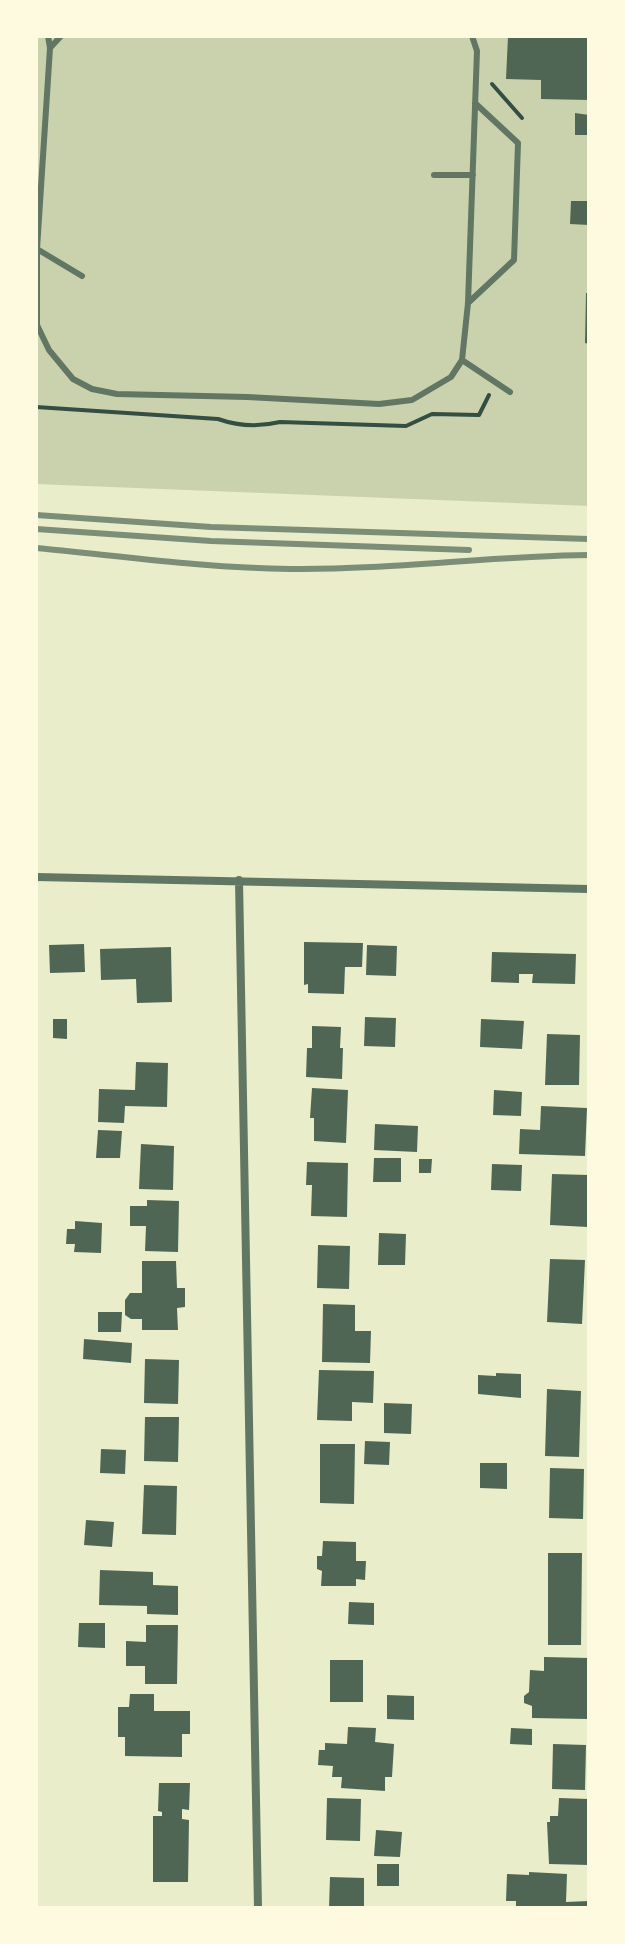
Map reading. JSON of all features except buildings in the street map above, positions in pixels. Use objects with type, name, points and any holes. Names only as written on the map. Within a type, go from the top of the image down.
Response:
[{"type":"street","points":[[36,877],[589,889]]},
{"type":"street","points":[[239,880],[258,1908]]},
{"type":"lane","points":[[48,36],[50,48],[37,249],[37,325],[49,350],[73,379],[92,389],[117,394],[379,404],[412,400],[451,377],[462,360],[468,303],[477,51],[472,36]]},
{"type":"lane","points":[[50,48],[61,36]]},
{"type":"lane","points":[[468,303],[514,260],[515,245],[518,143],[475,103]]},
{"type":"lane","points":[[434,175],[473,175]]},
{"type":"lane","points":[[37,249],[82,276]]},
{"type":"lane","points":[[462,360],[510,392]]},
{"type":"path","points":[[492,75],[492,86],[522,118]]},
{"type":"path","points":[[36,407],[218,419],[233,424],[266,425],[280,422],[406,426],[432,414],[479,415],[496,382]]},
{"type":"green space","points":[[36,36],[589,36],[589,506],[36,484]]},
{"type":"railway","points":[[36,515],[211,527],[589,539]]},
{"type":"railway","points":[[36,529],[211,541],[469,550]]},
{"type":"railway","points":[[36,548],[195,564],[291,569],[589,555]]}]
